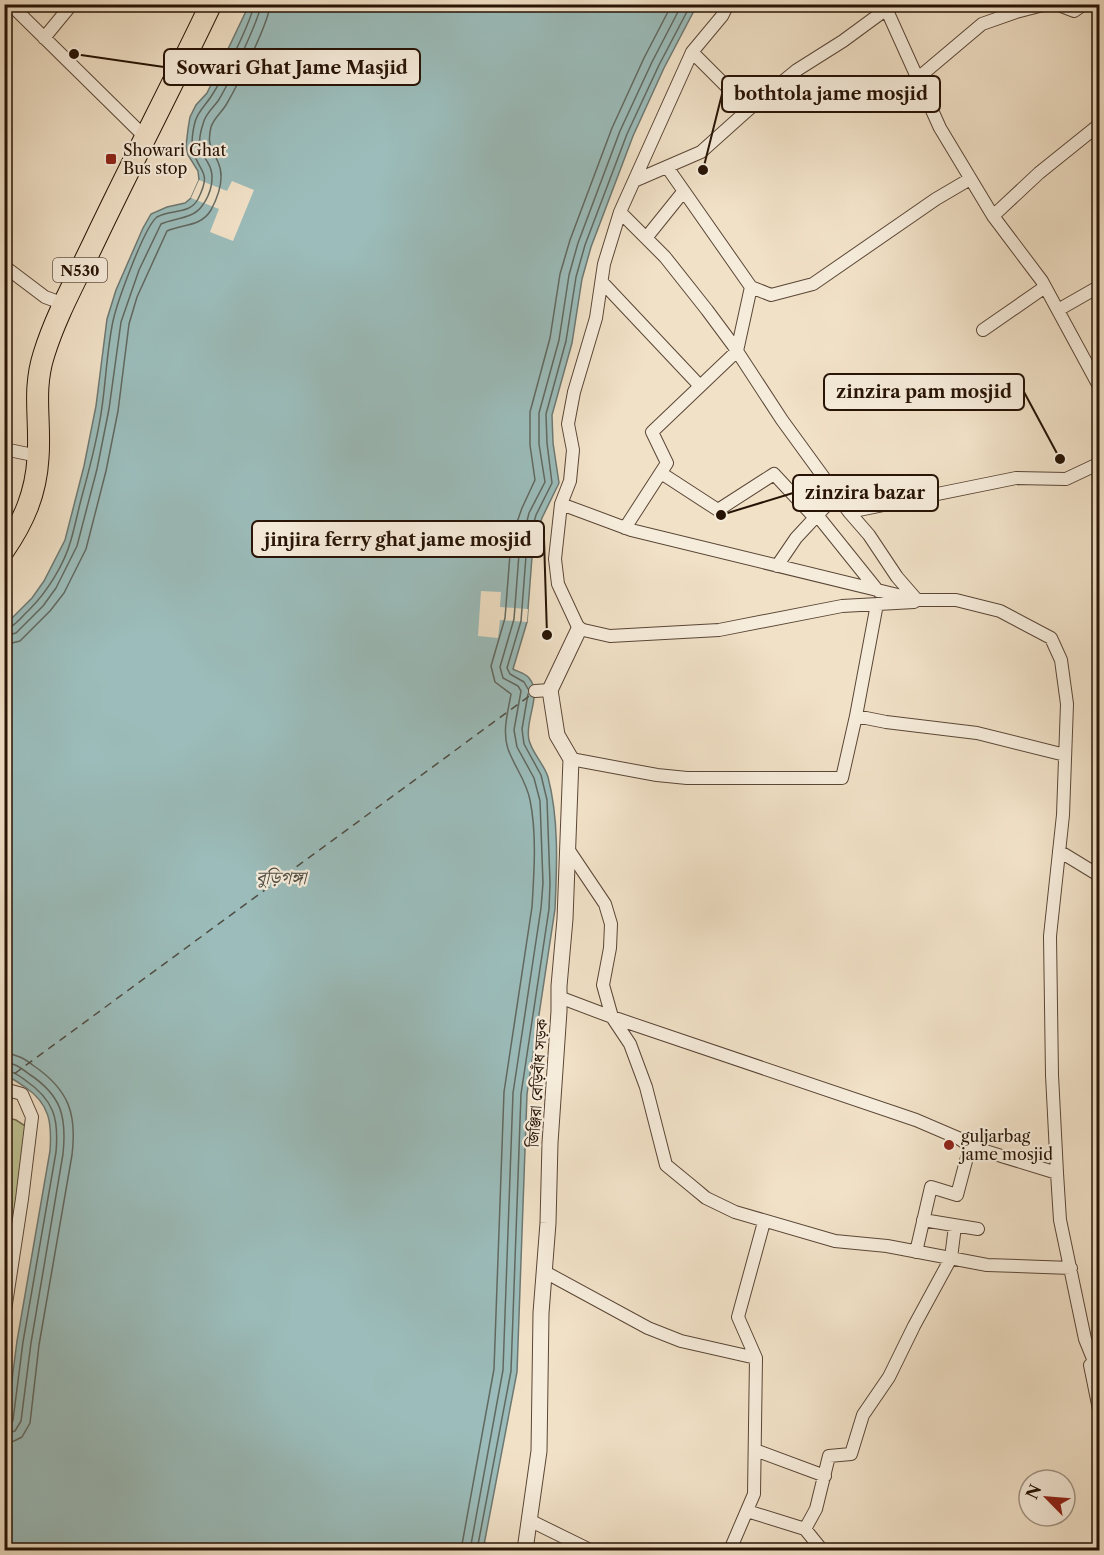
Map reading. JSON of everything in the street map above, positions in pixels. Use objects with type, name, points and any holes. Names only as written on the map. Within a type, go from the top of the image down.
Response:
[{"type":"highway","name":"N530","points":[[4,550],[21,525],[35,485],[38,456],[36,387],[44,354],[64,304],[144,136],[211,4]]},
{"type":"street","points":[[10,4],[144,136]]},
{"type":"street","points":[[44,38],[72,4]]},
{"type":"street","points":[[579,629],[558,584],[555,559],[561,504],[570,481],[573,450],[568,424],[574,392],[596,318],[604,264],[620,212],[692,52],[722,16],[728,4]]},
{"type":"street","points":[[918,78],[982,24],[1047,4]]},
{"type":"street","points":[[1056,4],[1074,11],[1084,4]]},
{"type":"street","points":[[634,181],[701,152],[797,69],[843,41],[888,6],[940,128],[993,216],[1046,287],[1100,388]]},
{"type":"street","points":[[692,52],[749,109]]},
{"type":"street","points":[[993,216],[1039,173],[1100,124]]},
{"type":"street","points":[[667,167],[751,287],[771,295],[813,284],[936,198],[970,179]]},
{"type":"street","points":[[646,238],[683,192]]},
{"type":"street","points":[[620,212],[672,266],[737,351],[782,420],[836,495],[870,535],[897,577],[917,600]]},
{"type":"street","points":[[4,266],[45,297],[64,304]]},
{"type":"street","points":[[602,282],[700,386]]},
{"type":"street","points":[[1058,310],[1100,286]]},
{"type":"street","points":[[625,528],[667,463],[652,432],[737,351],[751,287]]},
{"type":"street","points":[[983,330],[1046,287]]},
{"type":"street","points":[[4,449],[38,456]]},
{"type":"street","points":[[849,512],[1006,480],[1066,479],[1100,463]]},
{"type":"street","points":[[661,473],[718,510],[774,474],[816,516],[878,591]]},
{"type":"street","points":[[777,566],[796,538],[836,495]]},
{"type":"street","points":[[561,504],[625,528],[878,591],[917,600],[956,600],[1000,611],[1051,638],[1061,660],[1067,704],[1063,815],[1050,936],[1052,1075],[1057,1173],[1060,1220],[1100,1414]]},
{"type":"street","points":[[579,629],[610,636],[719,630],[842,606],[917,600]]},
{"type":"street","points":[[579,629],[542,691],[557,735],[571,759],[657,775],[687,778],[842,778],[877,604]]},
{"type":"street","points":[[856,716],[977,733],[1065,755]]},
{"type":"street","name":"জিঞ্জিরা বেড়িবাঁধ সড়ক","points":[[525,1551],[538,1451],[541,1314],[568,849],[571,759]]},
{"type":"street","points":[[568,849],[605,904],[611,924],[610,948],[603,985],[612,1017],[630,1044],[646,1088],[666,1165],[706,1198],[735,1212],[835,1241],[887,1246],[987,1265],[1071,1268]]},
{"type":"street","points":[[1059,851],[1100,876]]},
{"type":"street","points":[[559,997],[916,1120],[970,1146],[1057,1173]]},
{"type":"street","points":[[4,1089],[22,1094],[32,1116],[4,1317]]},
{"type":"street","points":[[916,1252],[931,1187],[957,1195],[970,1146]]},
{"type":"street","points":[[923,1220],[978,1230]]},
{"type":"street","points":[[730,1551],[754,1494],[756,1358],[738,1317],[764,1222]]},
{"type":"street","points":[[805,1529],[816,1509],[830,1456],[851,1454],[863,1415],[889,1377],[951,1258],[956,1226]]},
{"type":"street","points":[[544,1272],[659,1333],[681,1341],[756,1358]]},
{"type":"street","points":[[1084,1340],[1100,1376]]},
{"type":"street","points":[[755,1450],[825,1476]]},
{"type":"street","points":[[747,1512],[805,1529],[822,1551]]},
{"type":"street","points":[[529,1520],[590,1551]]},
{"type":"green space","points":[[5,1117],[16,1120],[27,1127],[5,1283]]},
{"type":"water","name":"বুড়িগঙ্গা","points":[[249,5],[697,5],[664,68],[633,136],[591,247],[582,279],[572,343],[552,415],[553,443],[559,483],[538,530],[532,557],[527,622],[513,669],[527,676],[533,684],[534,700],[528,733],[533,749],[548,777],[552,793],[557,859],[555,909],[527,1094],[517,1372],[483,1550],[5,1550],[5,1434],[17,1341],[51,1141],[48,1115],[40,1100],[25,1087],[5,1075],[5,625],[32,598],[44,581],[65,540],[84,466],[96,406],[107,319],[116,290],[151,214],[185,203],[191,198],[199,180],[198,171],[188,155],[186,146],[190,117],[196,105],[207,93]]},
{"type":"pier","points":[[199,180],[227,191],[232,181],[254,190],[233,241],[210,232],[219,209],[191,198]]},
{"type":"pier","points":[[481,591],[501,592],[500,607],[528,609],[527,622],[500,620],[498,638],[478,636]]},
{"type":"ferry route","points":[[4,1071],[10,1077],[532,694]]},
{"type":"place","name":"Sowari Ghat Jame Masjid","points":[[74,54]]},
{"type":"place","name":"Showari Ghat Bus stop","points":[[111,159]]},
{"type":"place","name":"bothtola jame mosjid","points":[[703,170]]},
{"type":"place","name":"zinzira pam mosjid","points":[[1060,459]]},
{"type":"place","name":"zinzira bazar","points":[[721,515]]},
{"type":"place","name":"jinjira ferry ghat jame mosjid","points":[[547,635]]},
{"type":"place","name":"guljarbag jame mosjid","points":[[949,1145]]}]
